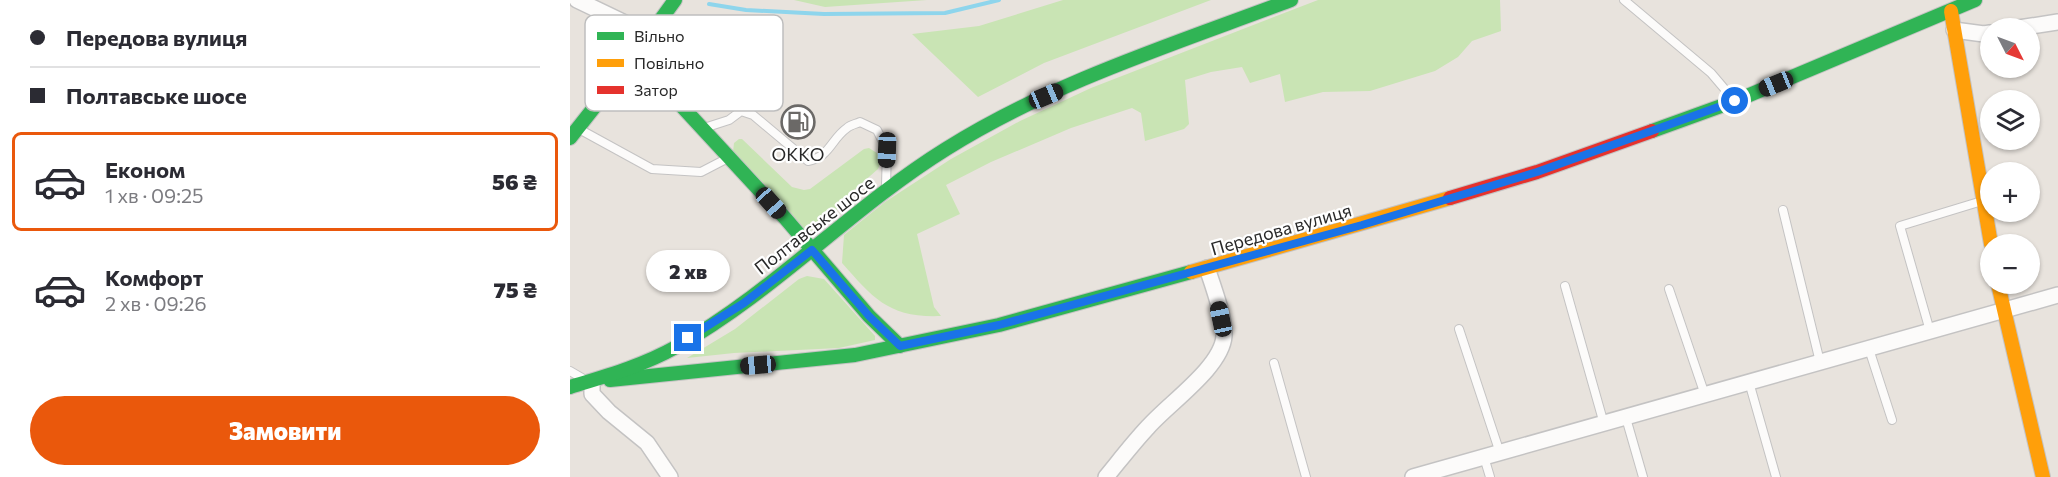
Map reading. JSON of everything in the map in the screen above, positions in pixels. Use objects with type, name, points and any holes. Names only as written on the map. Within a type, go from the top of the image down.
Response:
[{"type":"street","points":[[577,0],[608,15]]},
{"type":"street","points":[[664,15],[675,0]]},
{"type":"street","name":"Полтавське шосе","points":[[592,383],[633,368],[707,328],[784,273],[886,191],[944,149],[1009,112],[1083,80],[1291,0]]},
{"type":"street","name":"Передова вулиця","points":[[570,387],[673,373],[822,359],[900,346],[999,325],[1206,268],[1362,225],[1537,172],[1735,101],[1975,0]]},
{"type":"street","points":[[1951,11],[1980,183]]},
{"type":"street","points":[[2040,25],[2058,22]]},
{"type":"street","points":[[1954,30],[1980,32]]},
{"type":"street","points":[[574,134],[592,111]]},
{"type":"street","points":[[686,111],[869,316],[900,346]]},
{"type":"street","points":[[1106,477],[1149,426],[1214,363],[1222,349],[1224,334],[1217,298],[1206,268]]},
{"type":"street","points":[[2000,294],[2043,477]]},
{"type":"street","points":[[1413,477],[2058,295]]},
{"type":"street","points":[[592,383],[592,394],[609,412],[647,443],[670,477]]},
{"type":"lane","points":[[1624,0],[1711,73],[1735,101]]},
{"type":"lane","points":[[703,129],[729,120],[741,111],[753,115],[808,161],[817,160],[847,128],[860,122],[877,130],[887,150],[886,191]]},
{"type":"lane","points":[[574,134],[652,169],[701,172],[729,157]]},
{"type":"lane","points":[[1931,332],[1900,226],[1980,202]]},
{"type":"lane","points":[[1783,210],[1820,362]]},
{"type":"lane","points":[[1565,286],[1604,424]]},
{"type":"lane","points":[[1669,289],[1705,395]]},
{"type":"lane","points":[[1459,329],[1500,453]]},
{"type":"lane","points":[[1869,349],[1892,420]]},
{"type":"lane","points":[[1274,363],[1306,477]]},
{"type":"lane","points":[[570,371],[592,383]]},
{"type":"lane","points":[[1749,382],[1776,477]]},
{"type":"lane","points":[[1626,418],[1643,477]]},
{"type":"lane","points":[[1484,457],[1490,477]]},
{"type":"green space","points":[[794,0],[927,0],[825,7]]},
{"type":"green space","points":[[1063,0],[1211,0],[1044,63],[978,97],[912,34],[979,26]]},
{"type":"green space","points":[[1318,0],[1500,0],[1501,31],[1472,41],[1458,57],[1435,71],[1370,91],[1323,92],[1285,102],[1280,74],[1250,83],[1242,67],[1211,72],[1185,80],[1189,124],[1184,129],[1145,141],[1141,113],[1132,108],[1071,128],[991,162],[946,185],[960,214],[917,234],[934,307],[941,316],[923,316],[895,310],[874,296],[842,263],[844,235],[885,202],[951,159],[1020,121],[1091,88]]},
{"type":"green space","points":[[742,139],[792,187],[804,190],[810,189],[864,149],[869,148],[877,153],[881,162],[878,169],[853,191],[831,216],[807,233],[733,152],[734,143]]},
{"type":"green space","points":[[807,276],[824,279],[875,336],[875,340],[839,348],[734,353],[687,358],[735,329],[799,279]]},
{"type":"waterway","points":[[709,4],[746,10],[824,14],[945,13],[999,0]]},
{"type":"traffic: fast","points":[[664,15],[675,0]]},
{"type":"traffic: fast","points":[[570,387],[650,360],[712,325],[779,276],[911,172],[987,125],[1071,84],[1291,0]]},
{"type":"traffic: fast","points":[[1652,131],[1735,101],[1975,0]]},
{"type":"traffic: fast","points":[[570,138],[591,111]]},
{"type":"traffic: fast","points":[[686,111],[785,218],[869,316],[900,346]]},
{"type":"traffic: fast","points":[[610,380],[855,355],[999,325],[1191,272]]},
{"type":"traffic: slow","points":[[1951,11],[1989,234]]},
{"type":"traffic: slow","points":[[1191,272],[1450,198]]},
{"type":"traffic: slow","points":[[2000,294],[2043,477]]},
{"type":"traffic: jam","points":[[1450,198],[1537,172],[1652,131]]},
{"type":"place","name":"ОККО","points":[[798,122]]},
{"type":"route","points":[[688,338],[744,303],[812,250],[869,316],[900,346],[999,325],[1362,225],[1537,172],[1735,101]]}]
